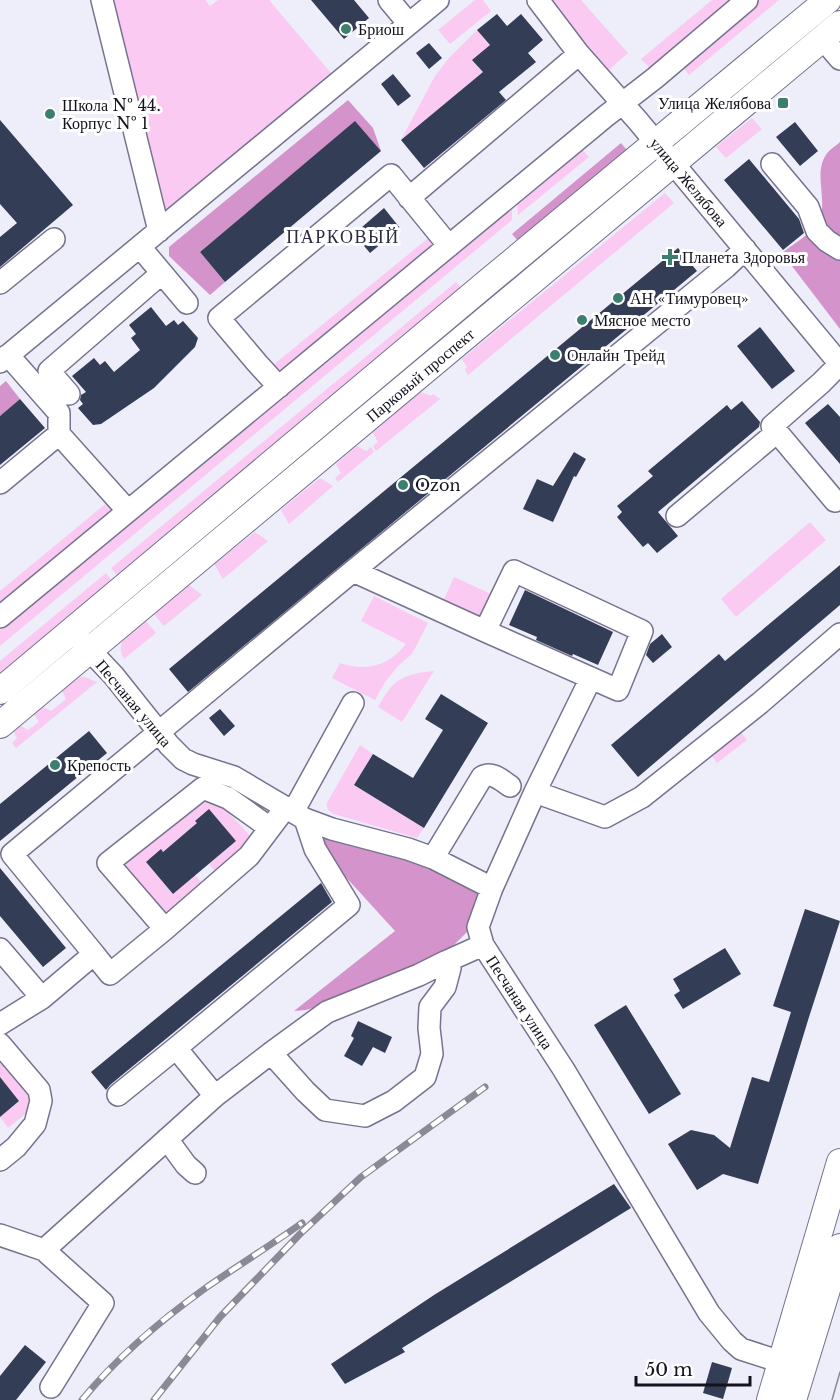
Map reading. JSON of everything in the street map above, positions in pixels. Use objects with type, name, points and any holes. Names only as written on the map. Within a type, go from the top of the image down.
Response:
[{"type":"main road","name":"Парковый проспект","points":[[0,691],[828,0]]},
{"type":"main road","name":"Парковый проспект","points":[[0,725],[831,31]]},
{"type":"main road","points":[[770,1400],[840,1162]]},
{"type":"main road","points":[[793,1400],[840,1247]]},
{"type":"street","points":[[102,0],[159,231]]},
{"type":"street","points":[[389,0],[409,24]]},
{"type":"street","points":[[128,511],[59,435],[59,413],[4,359],[438,0]]},
{"type":"street","name":"улица Желябова","points":[[538,0],[579,54],[656,142],[840,364]]},
{"type":"street","points":[[0,617],[747,0]]},
{"type":"street","points":[[831,31],[840,59]]},
{"type":"street","points":[[409,198],[579,54]]},
{"type":"street","points":[[772,164],[808,207],[817,231],[840,249]]},
{"type":"street","points":[[279,387],[219,318],[391,175],[449,246]]},
{"type":"street","points":[[0,283],[54,239]]},
{"type":"street","points":[[140,247],[187,303]]},
{"type":"street","points":[[353,703],[295,812],[270,828],[249,855],[110,974],[12,854],[745,249]]},
{"type":"street","points":[[69,394],[49,371],[162,273]]},
{"type":"street","points":[[835,501],[772,426],[840,364]]},
{"type":"street","points":[[677,516],[777,432]]},
{"type":"street","points":[[0,483],[59,435]]},
{"type":"street","points":[[353,571],[485,632],[618,690],[642,631],[514,571],[485,632]]},
{"type":"street","name":"Песчаная улица","points":[[72,630],[114,676],[158,732],[183,759],[234,777],[295,812],[332,829],[433,858],[492,888],[478,927],[483,945],[564,1070],[710,1313],[741,1349],[781,1362]]},
{"type":"street","points":[[535,792],[605,818],[642,797],[760,703],[840,634]]},
{"type":"street","points":[[492,888],[535,792],[591,678]]},
{"type":"street","points":[[433,858],[482,777],[491,774],[510,786]]},
{"type":"street","points":[[165,929],[108,863],[202,788],[228,798],[270,828]]},
{"type":"street","points":[[118,1095],[349,905],[295,812]]},
{"type":"street","points":[[44,1250],[215,1096],[327,1012],[419,975],[483,945]]},
{"type":"street","points":[[0,949],[42,998]]},
{"type":"street","points":[[2,1019],[42,998],[93,954]]},
{"type":"street","points":[[271,1053],[302,1099],[325,1110],[365,1116],[394,1101],[425,1077],[432,1054],[429,1028],[430,1007],[445,987],[450,968],[445,962]]},
{"type":"street","points":[[0,1044],[39,1090],[41,1101],[35,1124],[16,1147],[0,1160]]},
{"type":"street","points":[[176,1048],[215,1096]]},
{"type":"street","points":[[167,1139],[186,1165],[195,1173]]},
{"type":"street","points":[[0,1235],[44,1250],[102,1303],[51,1387]]},
{"type":"shaded area","points":[[106,0],[205,0],[210,6],[218,0],[269,0],[331,73],[161,216]]},
{"type":"shaded area","points":[[475,0],[483,0],[491,11],[450,44],[438,30]]},
{"type":"shaded area","points":[[549,0],[581,0],[628,53],[609,70]]},
{"type":"shaded area","points":[[712,0],[734,0],[650,68],[641,59]]},
{"type":"shaded area","points":[[755,0],[779,0],[689,75],[680,63]]},
{"type":"shaded area","points":[[477,30],[490,45],[473,60],[483,72],[401,140],[435,76]]},
{"type":"shaded area","points":[[348,100],[373,128],[381,151],[355,122],[200,252],[225,282],[210,295],[169,256],[169,247]]},
{"type":"shaded area","points":[[752,118],[762,129],[726,158],[716,147]]},
{"type":"shaded area","points":[[840,142],[840,329],[782,253],[812,230],[820,218],[823,160],[829,151]]},
{"type":"shaded area","points":[[621,143],[631,155],[522,246],[512,234]]},
{"type":"shaded area","points":[[580,147],[589,157],[518,215],[517,200]]},
{"type":"shaded area","points":[[665,193],[674,203],[468,375],[465,370],[467,367],[462,359]]},
{"type":"shaded area","points":[[512,203],[512,220],[0,646],[0,630]]},
{"type":"shaded area","points":[[432,235],[433,247],[287,369],[277,369],[272,366]]},
{"type":"shaded area","points":[[456,282],[466,293],[120,579],[111,568]]},
{"type":"shaded area","points":[[6,381],[20,399],[0,416],[0,386]]},
{"type":"shaded area","points":[[421,392],[431,396],[433,394],[440,399],[376,451],[373,446],[378,442],[372,431]]},
{"type":"shaded area","points":[[357,446],[366,451],[371,447],[374,452],[338,482],[335,478],[341,473],[336,464]]},
{"type":"shaded area","points":[[320,478],[333,486],[289,524],[281,510]]},
{"type":"shaded area","points":[[109,501],[113,513],[0,611],[0,591]]},
{"type":"shaded area","points":[[810,522],[826,540],[736,617],[721,599]]},
{"type":"shaded area","points":[[255,532],[268,541],[223,579],[214,564]]},
{"type":"shaded area","points":[[106,573],[114,583],[0,678],[0,661]]},
{"type":"shaded area","points":[[454,577],[491,594],[479,621],[442,604]]},
{"type":"shaded area","points":[[189,585],[202,595],[164,626],[154,614]]},
{"type":"shaded area","points":[[374,596],[428,623],[412,654],[385,682],[375,700],[332,678],[340,663],[359,667],[376,665],[392,658],[406,644],[361,621]]},
{"type":"shaded area","points":[[146,621],[156,633],[124,659],[121,652],[123,641],[130,632]]},
{"type":"shaded area","points":[[434,671],[402,722],[378,707],[396,682],[417,673]]},
{"type":"shaded area","points":[[80,677],[97,682],[16,748],[12,743],[17,738],[12,729],[20,726],[28,730],[39,722],[33,713],[41,706],[51,711],[66,699],[61,689]]},
{"type":"shaded area","points":[[739,730],[747,740],[717,763],[710,754]]},
{"type":"shaded area","points":[[360,745],[373,754],[354,785],[424,828],[417,838],[334,814],[328,810],[327,803]]},
{"type":"shaded area","points":[[201,793],[216,799],[254,840],[216,872],[209,864],[236,841],[197,823],[163,852],[161,850],[146,862],[173,894],[195,875],[202,883],[165,918],[115,863]]},
{"type":"shaded area","points":[[319,835],[424,864],[463,883],[481,895],[472,927],[451,948],[420,966],[340,1000],[306,1010],[294,1011],[395,931],[323,852]]},
{"type":"shaded area","points":[[0,1051],[26,1082],[35,1106],[8,1128],[0,1117],[19,1101],[4,1083],[0,1086]]},
{"type":"building","name":"Бриош","points":[[311,0],[354,0],[369,18],[344,39]]},
{"type":"building","points":[[497,14],[507,26],[521,14],[543,40],[528,53],[536,62],[499,92],[506,100],[424,168],[401,140],[483,72],[472,60],[490,45],[477,30]]},
{"type":"building","points":[[429,43],[442,58],[429,69],[416,53]]},
{"type":"building","points":[[393,74],[411,96],[398,106],[381,84]]},
{"type":"building","points":[[0,120],[73,205],[0,267],[0,237],[17,223],[0,204]]},
{"type":"building","points":[[355,121],[381,151],[225,282],[200,252]]},
{"type":"building","points":[[795,122],[818,151],[800,166],[776,137]]},
{"type":"building","points":[[749,159],[799,219],[804,233],[783,250],[724,180]]},
{"type":"building","points":[[384,208],[400,228],[370,253],[354,234]]},
{"type":"building","points":[[678,248],[697,271],[188,692],[169,669]]},
{"type":"building","points":[[151,307],[166,326],[174,320],[178,325],[183,321],[198,338],[195,347],[154,388],[101,424],[93,425],[78,408],[83,404],[80,400],[81,395],[86,392],[72,376],[94,358],[100,365],[105,361],[114,372],[140,350],[131,338],[136,334],[129,325]]},
{"type":"building","points":[[760,327],[795,371],[772,389],[737,346]]},
{"type":"building","points":[[20,399],[45,428],[0,465],[0,416]]},
{"type":"building","points":[[742,401],[760,422],[759,427],[658,512],[678,536],[657,553],[648,543],[643,547],[617,517],[622,512],[617,506],[653,476],[648,471],[727,405],[731,410]]},
{"type":"building","points":[[828,404],[840,417],[840,464],[805,423]]},
{"type":"building","points":[[574,452],[586,459],[576,477],[574,476],[553,522],[523,509],[537,479],[553,486]]},
{"type":"building","points":[[840,565],[840,605],[638,777],[611,745],[719,654],[725,661]]},
{"type":"building","points":[[525,590],[613,632],[598,665],[536,640],[537,637],[509,625]]},
{"type":"building","points":[[662,634],[672,647],[653,663],[646,655],[650,644]]},
{"type":"building","points":[[441,694],[488,723],[424,828],[354,785],[373,754],[413,778],[443,730],[425,719]]},
{"type":"building","points":[[220,709],[235,726],[224,736],[209,718]]},
{"type":"building","points":[[89,731],[107,753],[0,841],[0,804]]},
{"type":"building","points":[[209,809],[236,841],[173,894],[146,862],[161,849],[163,852],[197,823],[195,821]]},
{"type":"building","points":[[0,868],[66,948],[43,967],[0,916]]},
{"type":"building","points":[[321,883],[332,902],[106,1090],[91,1072]]},
{"type":"building","points":[[805,909],[840,921],[758,1184],[723,1174],[697,1190],[668,1144],[691,1130],[714,1135],[730,1148],[752,1077],[769,1082],[791,1012],[773,1006]]},
{"type":"building","points":[[725,948],[741,974],[683,1009],[674,995],[680,991],[673,979]]},
{"type":"building","points":[[626,1005],[681,1094],[649,1114],[594,1025]]},
{"type":"building","points":[[358,1021],[392,1037],[385,1053],[373,1047],[362,1066],[344,1056],[354,1038],[351,1036]]},
{"type":"building","points":[[0,1077],[19,1101],[0,1117]]},
{"type":"building","points":[[614,1184],[631,1208],[402,1348],[405,1352],[345,1384],[331,1364],[434,1295]]},
{"type":"building","points":[[25,1345],[46,1362],[16,1400],[0,1400],[0,1376]]},
{"type":"building","points":[[712,1362],[732,1368],[723,1399],[703,1393]]},
{"type":"tram line","points":[[832,1400],[840,1372]]},
{"type":"railway","points":[[154,1400],[220,1317],[300,1234],[361,1177],[485,1087]]},
{"type":"railway","points":[[82,1400],[125,1354],[173,1312],[302,1223]]},
{"type":"place","name":"Бриош","points":[[346,29]]},
{"type":"place","name":"Улица Желябова","points":[[783,103]]},
{"type":"place","name":"Школа № 44. Корпус № 1","points":[[50,114]]},
{"type":"place","name":"Планета Здоровья","points":[[670,257]]},
{"type":"place","name":"АН «Тимуровец»","points":[[618,298]]},
{"type":"place","name":"Мясное место","points":[[582,320]]},
{"type":"place","name":"Онлайн Трейд","points":[[555,355]]},
{"type":"place","name":"Ozon","points":[[403,485]]},
{"type":"place","name":"Крепость","points":[[55,765]]},
{"type":"district","name":"ПАРКОВЫЙ","points":[[343,237]]}]
